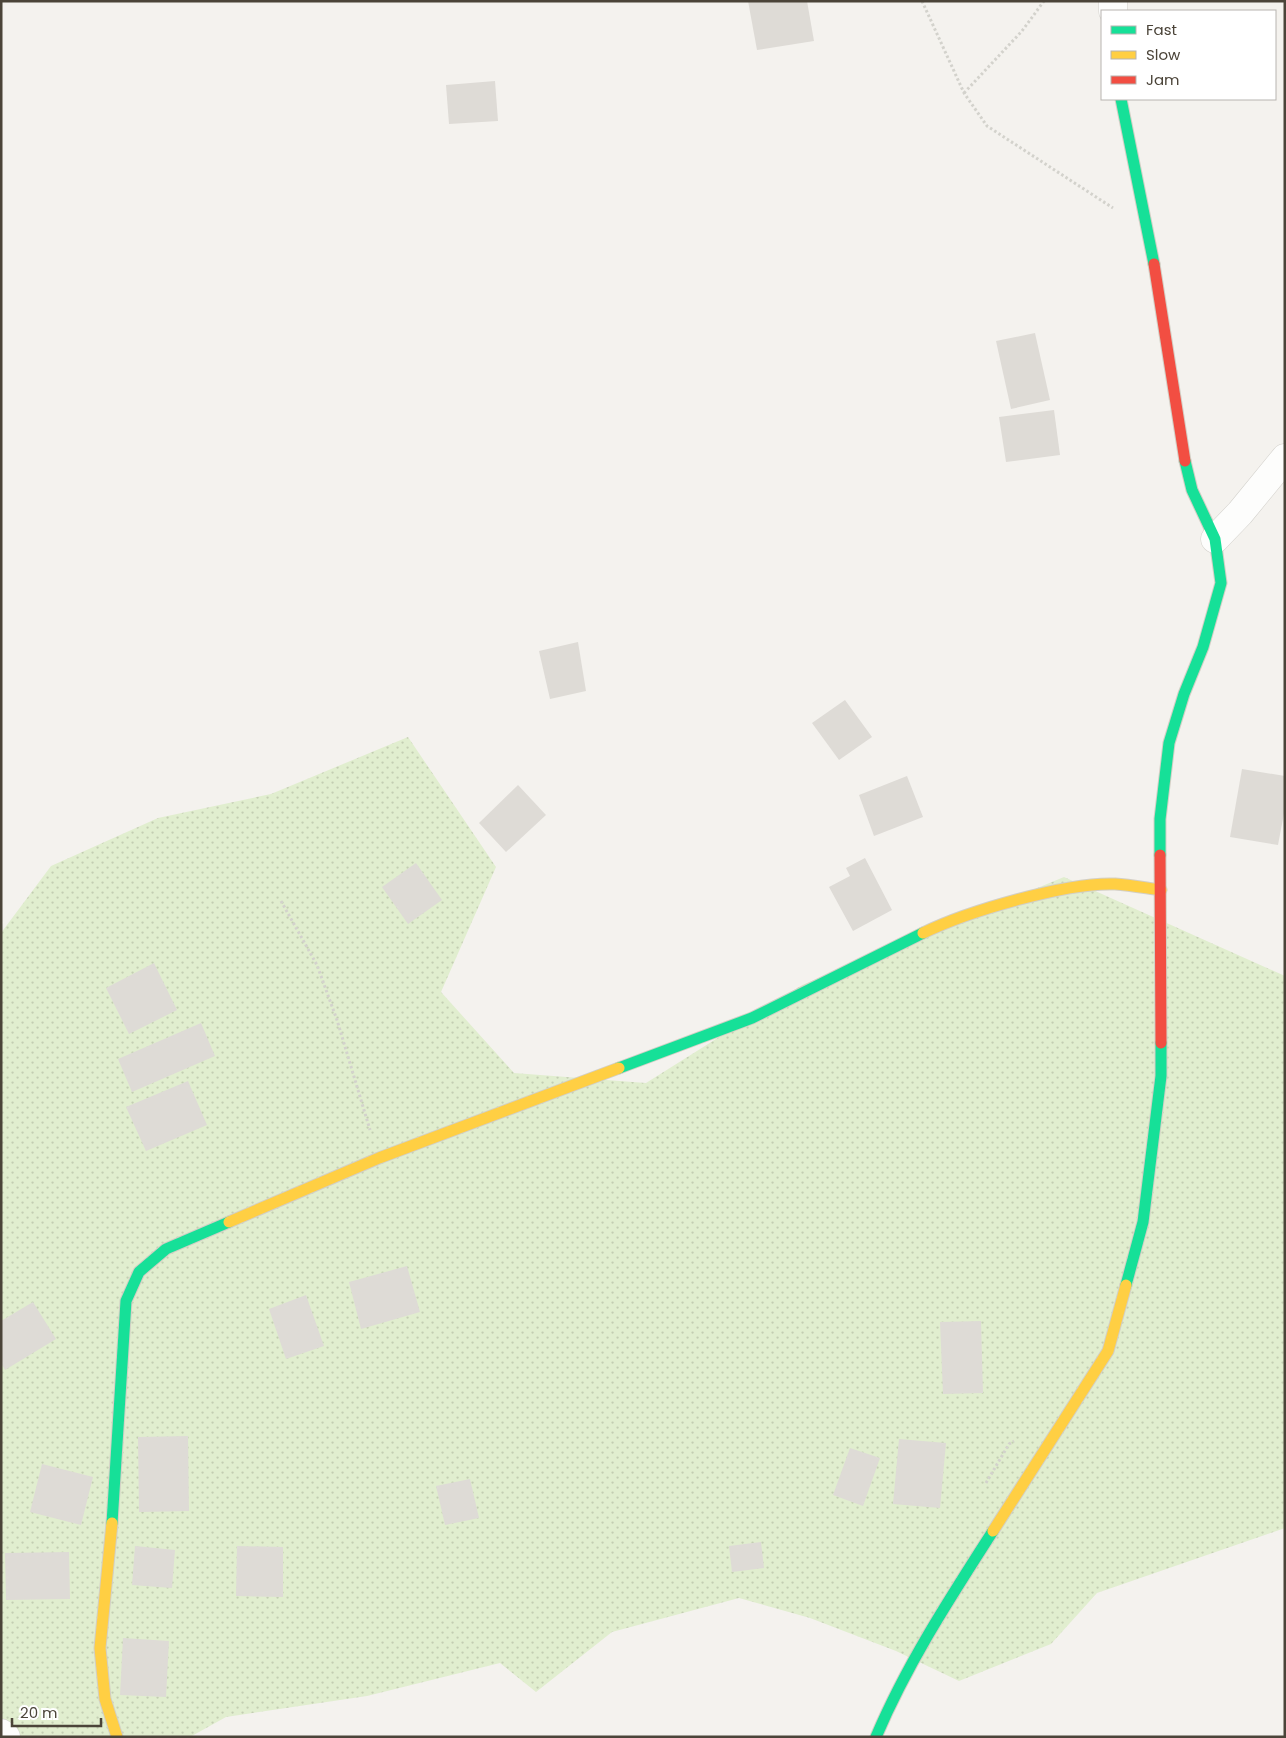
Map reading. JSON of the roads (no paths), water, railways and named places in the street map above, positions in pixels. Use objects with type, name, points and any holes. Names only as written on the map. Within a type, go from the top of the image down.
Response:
[{"type":"street","points":[[876,1737],[895,1693],[954,1592],[1108,1351],[1143,1222],[1161,1076],[1160,819],[1169,743],[1184,694],[1203,647],[1221,583],[1215,539],[1192,490],[1181,447],[1149,231],[1129,148],[1121,100]]},
{"type":"street","points":[[1215,539],[1240,513],[1285,458]]},
{"type":"street","points":[[117,1737],[105,1700],[100,1648],[111,1545],[126,1301],[139,1272],[166,1249],[379,1158],[752,1018],[934,928],[962,918],[1070,888],[1115,884],[1161,890]]},
{"type":"street","points":[[1,1733],[6,1737]]}]
